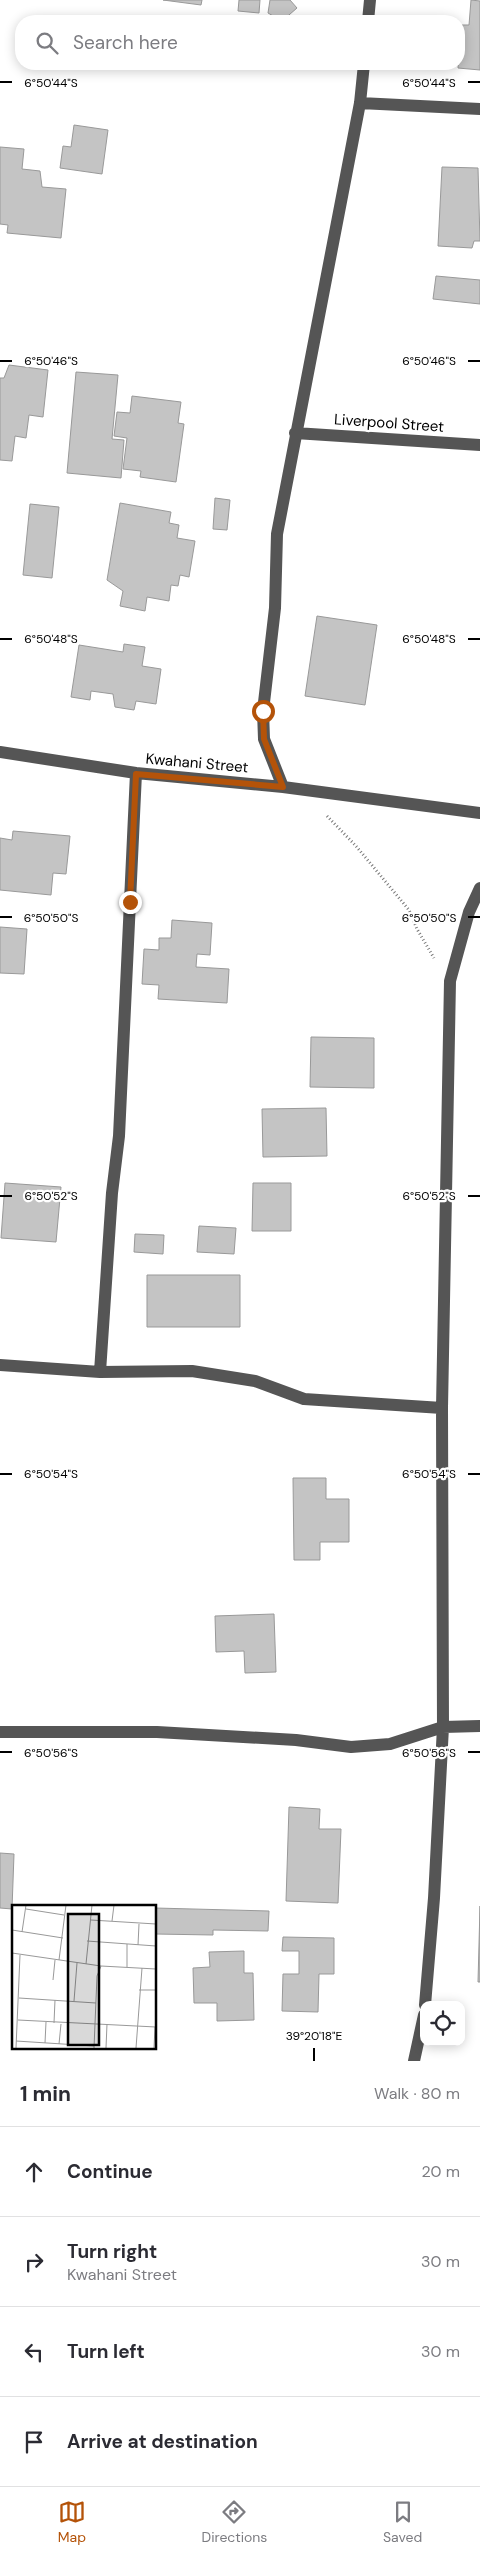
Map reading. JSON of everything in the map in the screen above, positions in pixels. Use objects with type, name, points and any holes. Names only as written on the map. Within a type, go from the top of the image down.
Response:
[{"type":"street","points":[[369,15],[370,0]]},
{"type":"street","points":[[283,787],[264,739],[263,711],[275,608],[277,534],[360,103],[363,70]]},
{"type":"street","points":[[360,103],[480,109]]},
{"type":"street","name":"Liverpool Street","points":[[295,433],[480,445]]},
{"type":"street","name":"Kwahani Street","points":[[0,752],[136,774],[283,787],[480,813]]},
{"type":"street","points":[[100,1372],[112,1193],[119,1136],[136,774]]},
{"type":"street","points":[[425,2001],[434,1898],[443,1727],[442,1408],[450,981],[469,912],[480,888]]},
{"type":"street","points":[[0,1366],[100,1372],[192,1371],[254,1381],[304,1399],[442,1408]]},
{"type":"street","points":[[0,1732],[157,1732],[296,1740],[351,1747],[390,1744],[443,1727],[480,1726]]},
{"type":"street","points":[[414,2061],[420,2033]]},
{"type":"path","points":[[303,791],[356,846],[409,910],[417,929],[450,981]]},
{"type":"building","points":[[163,0],[202,0],[201,5]]},
{"type":"building","points":[[239,0],[260,0],[259,13],[238,11]]},
{"type":"building","points":[[270,0],[290,0],[297,8],[289,15],[272,15],[268,13]]},
{"type":"building","points":[[471,0],[480,1],[480,70],[465,69],[465,25],[469,25]]},
{"type":"building","points":[[74,125],[108,130],[102,174],[60,168],[63,146],[71,147]]},
{"type":"building","points":[[0,147],[24,149],[22,169],[40,171],[42,187],[66,189],[61,238],[7,233],[8,225],[0,224]]},
{"type":"building","points":[[442,167],[478,168],[480,241],[474,241],[472,248],[438,246]]},
{"type":"building","points":[[436,276],[480,280],[480,304],[433,299]]},
{"type":"building","points":[[9,365],[48,370],[43,417],[29,415],[26,438],[15,436],[12,461],[0,460],[0,378],[4,378]]},
{"type":"building","points":[[76,372],[118,375],[112,439],[124,440],[121,478],[67,473]]},
{"type":"building","points":[[132,396],[181,402],[178,423],[184,424],[176,482],[140,477],[141,471],[123,469],[127,438],[114,436],[117,412],[130,413]]},
{"type":"building","points":[[215,498],[230,500],[227,530],[213,529]]},
{"type":"building","points":[[120,503],[171,512],[169,523],[179,525],[177,538],[195,541],[189,577],[180,575],[178,586],[171,585],[169,601],[147,597],[145,611],[120,606],[123,591],[107,580]]},
{"type":"building","points":[[30,504],[59,507],[52,578],[23,575]]},
{"type":"building","points":[[317,616],[377,625],[365,705],[305,696]]},
{"type":"building","points":[[124,644],[145,647],[142,666],[161,669],[156,704],[136,701],[134,710],[115,707],[113,694],[91,691],[90,700],[71,697],[79,645],[123,652]]},
{"type":"building","points":[[13,831],[70,836],[66,874],[53,873],[51,895],[0,890],[0,838],[12,840]]},
{"type":"building","points":[[172,920],[212,923],[210,955],[197,954],[196,967],[229,969],[227,1003],[158,999],[159,985],[142,984],[144,949],[159,950],[159,938],[171,938]]},
{"type":"building","points":[[0,927],[27,929],[24,974],[0,973]]},
{"type":"building","points":[[311,1037],[374,1038],[374,1088],[310,1087]]},
{"type":"building","points":[[326,1108],[327,1156],[263,1157],[262,1109]]},
{"type":"building","points":[[5,1183],[61,1187],[56,1242],[1,1238]]},
{"type":"building","points":[[253,1183],[291,1183],[291,1231],[252,1231]]},
{"type":"building","points":[[199,1226],[236,1228],[234,1254],[197,1252]]},
{"type":"building","points":[[135,1234],[164,1235],[163,1254],[134,1252]]},
{"type":"building","points":[[147,1275],[240,1275],[240,1327],[147,1327]]},
{"type":"building","points":[[293,1478],[326,1478],[326,1499],[349,1499],[349,1542],[320,1542],[320,1560],[294,1560]]},
{"type":"building","points":[[274,1614],[276,1672],[245,1673],[244,1651],[216,1652],[215,1616]]},
{"type":"building","points":[[289,1807],[320,1809],[319,1829],[341,1829],[338,1903],[286,1901]]},
{"type":"building","points":[[0,1853],[14,1854],[12,1909],[0,1908]]},
{"type":"building","points":[[480,1906],[480,1982],[478,1982]]},
{"type":"building","points":[[156,1908],[269,1911],[268,1931],[213,1930],[213,1935],[156,1934]]},
{"type":"building","points":[[283,1937],[334,1938],[334,1974],[319,1974],[318,2012],[282,2011],[283,1974],[299,1974],[299,1951],[282,1951]]},
{"type":"building","points":[[244,1951],[244,1973],[253,1973],[254,2020],[217,2021],[217,2003],[194,2003],[193,1968],[210,1967],[209,1952]]},
{"type":"route","points":[[130,902],[136,774],[283,787],[264,739],[263,711]]}]
